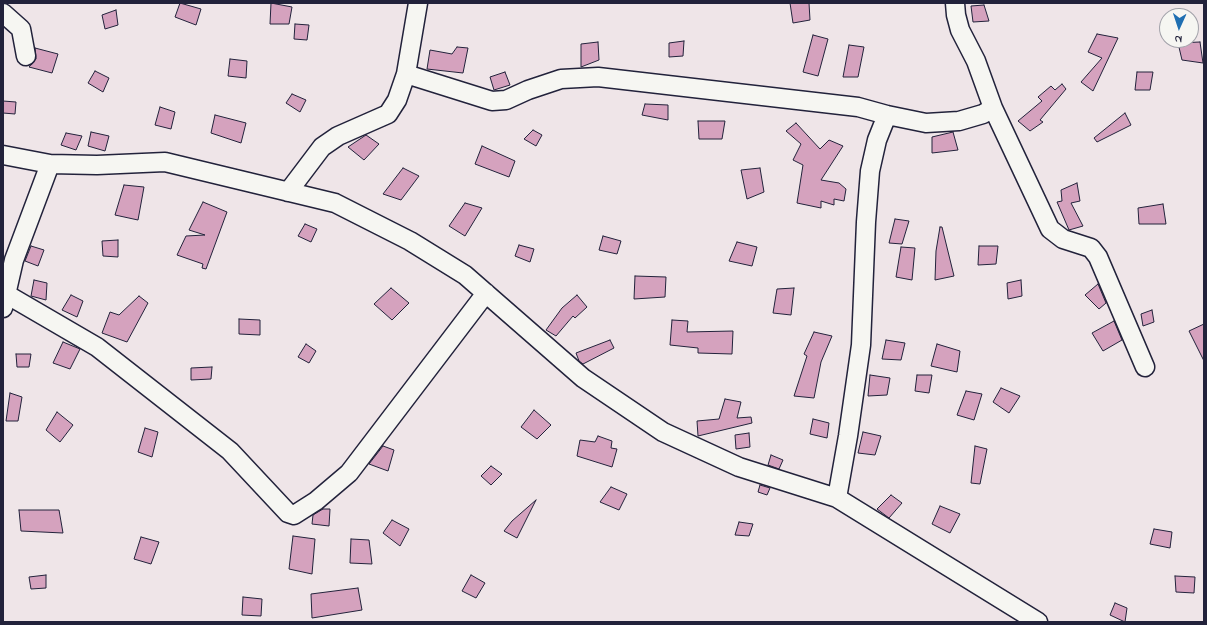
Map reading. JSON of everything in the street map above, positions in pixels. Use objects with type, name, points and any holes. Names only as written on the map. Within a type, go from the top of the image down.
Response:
[{"type":"street","points":[[288,192],[322,147],[338,136],[388,114],[397,100],[406,74],[418,3]]},
{"type":"street","points":[[955,3],[956,15],[960,30],[976,61],[993,108],[1050,229],[1063,239],[1091,248],[1098,257],[1145,367]]},
{"type":"street","points":[[3,13],[22,29],[26,56]]},
{"type":"street","points":[[406,74],[492,101],[506,100],[528,90],[560,79],[598,77],[858,107],[887,116],[926,123],[959,121],[983,114],[993,108]]},
{"type":"street","points":[[837,498],[848,436],[861,345],[866,222],[870,170],[877,140],[887,116]]},
{"type":"street","points":[[3,155],[50,164],[97,165],[165,162],[335,203],[403,238],[465,275],[583,378],[663,432],[739,467],[837,498],[1038,622]]},
{"type":"street","points":[[50,164],[14,260],[4,301],[97,347],[230,451],[288,513],[294,515],[316,501],[350,473],[486,293]]},
{"type":"building","points":[[180,3],[201,9],[196,25],[175,17]]},
{"type":"building","points":[[271,3],[292,7],[289,24],[270,24]]},
{"type":"building","points":[[790,3],[809,3],[810,20],[793,23]]},
{"type":"building","points":[[984,5],[989,21],[973,22],[971,6]]},
{"type":"building","points":[[116,10],[118,25],[105,29],[102,15]]},
{"type":"building","points":[[295,24],[309,25],[307,40],[294,39]]},
{"type":"building","points":[[1097,34],[1118,38],[1093,91],[1081,82],[1102,58],[1088,52]]},
{"type":"building","points":[[813,35],[828,39],[818,76],[803,72]]},
{"type":"building","points":[[684,41],[683,56],[669,57],[669,43]]},
{"type":"building","points":[[598,42],[599,60],[581,67],[581,44]]},
{"type":"building","points":[[1199,42],[1203,63],[1182,60],[1179,48],[1199,48]]},
{"type":"building","points":[[849,45],[864,47],[858,77],[843,77]]},
{"type":"building","points":[[457,47],[468,48],[463,73],[427,69],[430,50],[452,54]]},
{"type":"building","points":[[35,48],[58,54],[52,73],[29,67],[36,59]]},
{"type":"building","points":[[230,59],[247,61],[246,78],[228,76]]},
{"type":"building","points":[[95,71],[109,78],[103,92],[88,83]]},
{"type":"building","points":[[505,72],[510,85],[494,90],[490,77]]},
{"type":"building","points":[[1137,72],[1153,72],[1150,90],[1135,90]]},
{"type":"building","points":[[1062,84],[1066,89],[1040,120],[1043,122],[1030,131],[1018,121],[1042,101],[1038,97],[1051,86],[1055,90]]},
{"type":"building","points":[[292,94],[306,100],[300,112],[286,103]]},
{"type":"building","points":[[3,101],[16,102],[15,114],[3,113]]},
{"type":"building","points":[[645,104],[668,105],[668,120],[642,115]]},
{"type":"building","points":[[160,107],[175,112],[171,129],[155,125]]},
{"type":"building","points":[[1125,113],[1131,125],[1097,142],[1094,138]]},
{"type":"building","points":[[215,115],[246,123],[241,143],[211,133]]},
{"type":"building","points":[[698,121],[725,121],[722,139],[699,139]]},
{"type":"building","points":[[796,123],[820,149],[829,140],[843,146],[821,180],[839,183],[846,189],[844,201],[834,199],[834,205],[821,201],[821,208],[797,203],[803,165],[793,160],[801,144],[786,131]]},
{"type":"building","points":[[533,130],[542,135],[536,146],[524,139]]},
{"type":"building","points":[[91,132],[109,136],[105,151],[88,146]]},
{"type":"building","points":[[953,132],[958,150],[932,153],[932,137]]},
{"type":"building","points":[[66,133],[82,136],[76,150],[61,145]]},
{"type":"building","points":[[366,135],[379,144],[364,160],[348,147]]},
{"type":"building","points":[[482,146],[515,161],[509,177],[475,164]]},
{"type":"building","points":[[403,168],[419,176],[401,200],[383,194]]},
{"type":"building","points":[[760,168],[764,192],[747,199],[741,170]]},
{"type":"building","points":[[1077,183],[1080,201],[1071,203],[1083,226],[1069,230],[1057,202],[1062,201],[1061,190]]},
{"type":"building","points":[[124,185],[144,187],[138,220],[115,215]]},
{"type":"building","points":[[203,202],[227,212],[206,269],[202,268],[203,264],[177,255],[186,236],[205,235],[189,230]]},
{"type":"building","points":[[465,203],[482,208],[465,236],[449,226]]},
{"type":"building","points":[[1163,204],[1166,224],[1139,224],[1138,208]]},
{"type":"building","points":[[895,219],[909,221],[902,244],[889,243]]},
{"type":"building","points":[[305,224],[317,229],[311,242],[298,236]]},
{"type":"building","points":[[940,227],[942,227],[954,276],[935,280],[936,251]]},
{"type":"building","points":[[603,236],[621,241],[617,254],[599,250]]},
{"type":"building","points":[[118,240],[118,257],[103,256],[102,241]]},
{"type":"building","points":[[737,242],[757,247],[752,266],[729,261]]},
{"type":"building","points":[[519,245],[534,249],[530,262],[515,256]]},
{"type":"building","points":[[31,246],[44,250],[38,266],[25,261]]},
{"type":"building","points":[[979,246],[998,246],[996,264],[978,265]]},
{"type":"building","points":[[901,247],[915,248],[912,280],[896,277]]},
{"type":"building","points":[[635,276],[666,277],[665,297],[634,299]]},
{"type":"building","points":[[34,280],[47,283],[46,300],[31,296]]},
{"type":"building","points":[[1021,280],[1022,296],[1008,299],[1007,283]]},
{"type":"building","points":[[1098,284],[1106,303],[1099,309],[1085,295]]},
{"type":"building","points":[[391,288],[409,303],[392,320],[374,304]]},
{"type":"building","points":[[794,288],[791,315],[773,313],[777,289]]},
{"type":"building","points":[[71,295],[83,301],[77,317],[62,310]]},
{"type":"building","points":[[577,295],[587,307],[575,318],[573,316],[556,336],[546,330],[562,308]]},
{"type":"building","points":[[139,296],[148,303],[127,342],[102,333],[110,312],[119,315]]},
{"type":"building","points":[[1152,310],[1154,322],[1143,326],[1141,314]]},
{"type":"building","points":[[239,319],[260,320],[260,335],[239,334]]},
{"type":"building","points":[[672,320],[688,321],[687,332],[733,331],[732,354],[698,353],[698,348],[670,345]]},
{"type":"building","points":[[1114,321],[1122,340],[1103,351],[1092,333]]},
{"type":"building","points":[[1204,324],[1204,361],[1189,331]]},
{"type":"building","points":[[814,332],[832,336],[821,362],[814,398],[794,396],[807,356],[804,354]]},
{"type":"building","points":[[610,340],[614,348],[583,364],[579,361],[576,353]]},
{"type":"building","points":[[886,340],[905,343],[901,360],[882,359]]},
{"type":"building","points":[[63,342],[80,349],[70,369],[53,363]]},
{"type":"building","points":[[306,344],[316,351],[309,363],[298,357]]},
{"type":"building","points":[[937,344],[960,351],[957,372],[931,366]]},
{"type":"building","points":[[16,354],[31,354],[29,367],[17,367]]},
{"type":"building","points":[[212,367],[211,379],[191,380],[191,368]]},
{"type":"building","points":[[870,375],[890,378],[887,395],[868,396]]},
{"type":"building","points":[[917,375],[932,375],[929,393],[915,391]]},
{"type":"building","points":[[1001,388],[1020,396],[1009,413],[993,402]]},
{"type":"building","points":[[966,391],[982,394],[974,420],[957,415]]},
{"type":"building","points":[[10,393],[22,397],[18,421],[6,421]]},
{"type":"building","points":[[725,399],[741,402],[737,418],[751,417],[752,423],[698,436],[697,421],[719,419]]},
{"type":"building","points":[[534,410],[551,425],[537,439],[521,427]]},
{"type":"building","points":[[57,412],[73,425],[60,442],[46,430]]},
{"type":"building","points":[[813,419],[829,423],[827,438],[810,434]]},
{"type":"building","points":[[145,428],[158,432],[152,457],[138,452]]},
{"type":"building","points":[[863,432],[881,436],[875,455],[858,453]]},
{"type":"building","points":[[749,433],[750,447],[736,449],[735,435]]},
{"type":"building","points":[[598,436],[612,441],[611,448],[617,449],[612,467],[577,456],[580,440],[595,442]]},
{"type":"building","points":[[383,446],[394,450],[388,471],[369,464]]},
{"type":"building","points":[[975,446],[987,449],[980,484],[971,483]]},
{"type":"building","points":[[771,455],[783,460],[779,469],[768,465]]},
{"type":"building","points":[[491,466],[502,474],[491,485],[481,476]]},
{"type":"building","points":[[760,485],[770,488],[767,495],[758,492]]},
{"type":"building","points":[[611,487],[627,494],[619,510],[600,502]]},
{"type":"building","points":[[891,495],[902,503],[889,518],[877,509]]},
{"type":"building","points":[[536,500],[517,538],[504,531],[512,521]]},
{"type":"building","points":[[940,506],[960,514],[950,533],[932,524]]},
{"type":"building","points":[[323,509],[330,509],[329,526],[312,524],[313,515]]},
{"type":"building","points":[[19,510],[59,510],[63,533],[21,531]]},
{"type":"building","points":[[392,520],[409,529],[400,546],[383,533]]},
{"type":"building","points":[[739,522],[753,524],[749,536],[735,535]]},
{"type":"building","points":[[1154,529],[1172,532],[1170,548],[1150,544]]},
{"type":"building","points":[[293,536],[315,539],[312,574],[289,569]]},
{"type":"building","points":[[141,537],[159,542],[151,564],[134,559]]},
{"type":"building","points":[[351,539],[369,540],[372,564],[350,563]]},
{"type":"building","points":[[46,575],[46,588],[31,589],[29,577]]},
{"type":"building","points":[[471,575],[485,583],[476,598],[462,591]]},
{"type":"building","points":[[1175,576],[1195,577],[1194,593],[1176,592]]},
{"type":"building","points":[[358,588],[362,610],[312,618],[311,594]]},
{"type":"building","points":[[243,597],[262,599],[261,616],[242,615]]},
{"type":"building","points":[[1115,603],[1127,608],[1125,622],[1110,615]]}]
